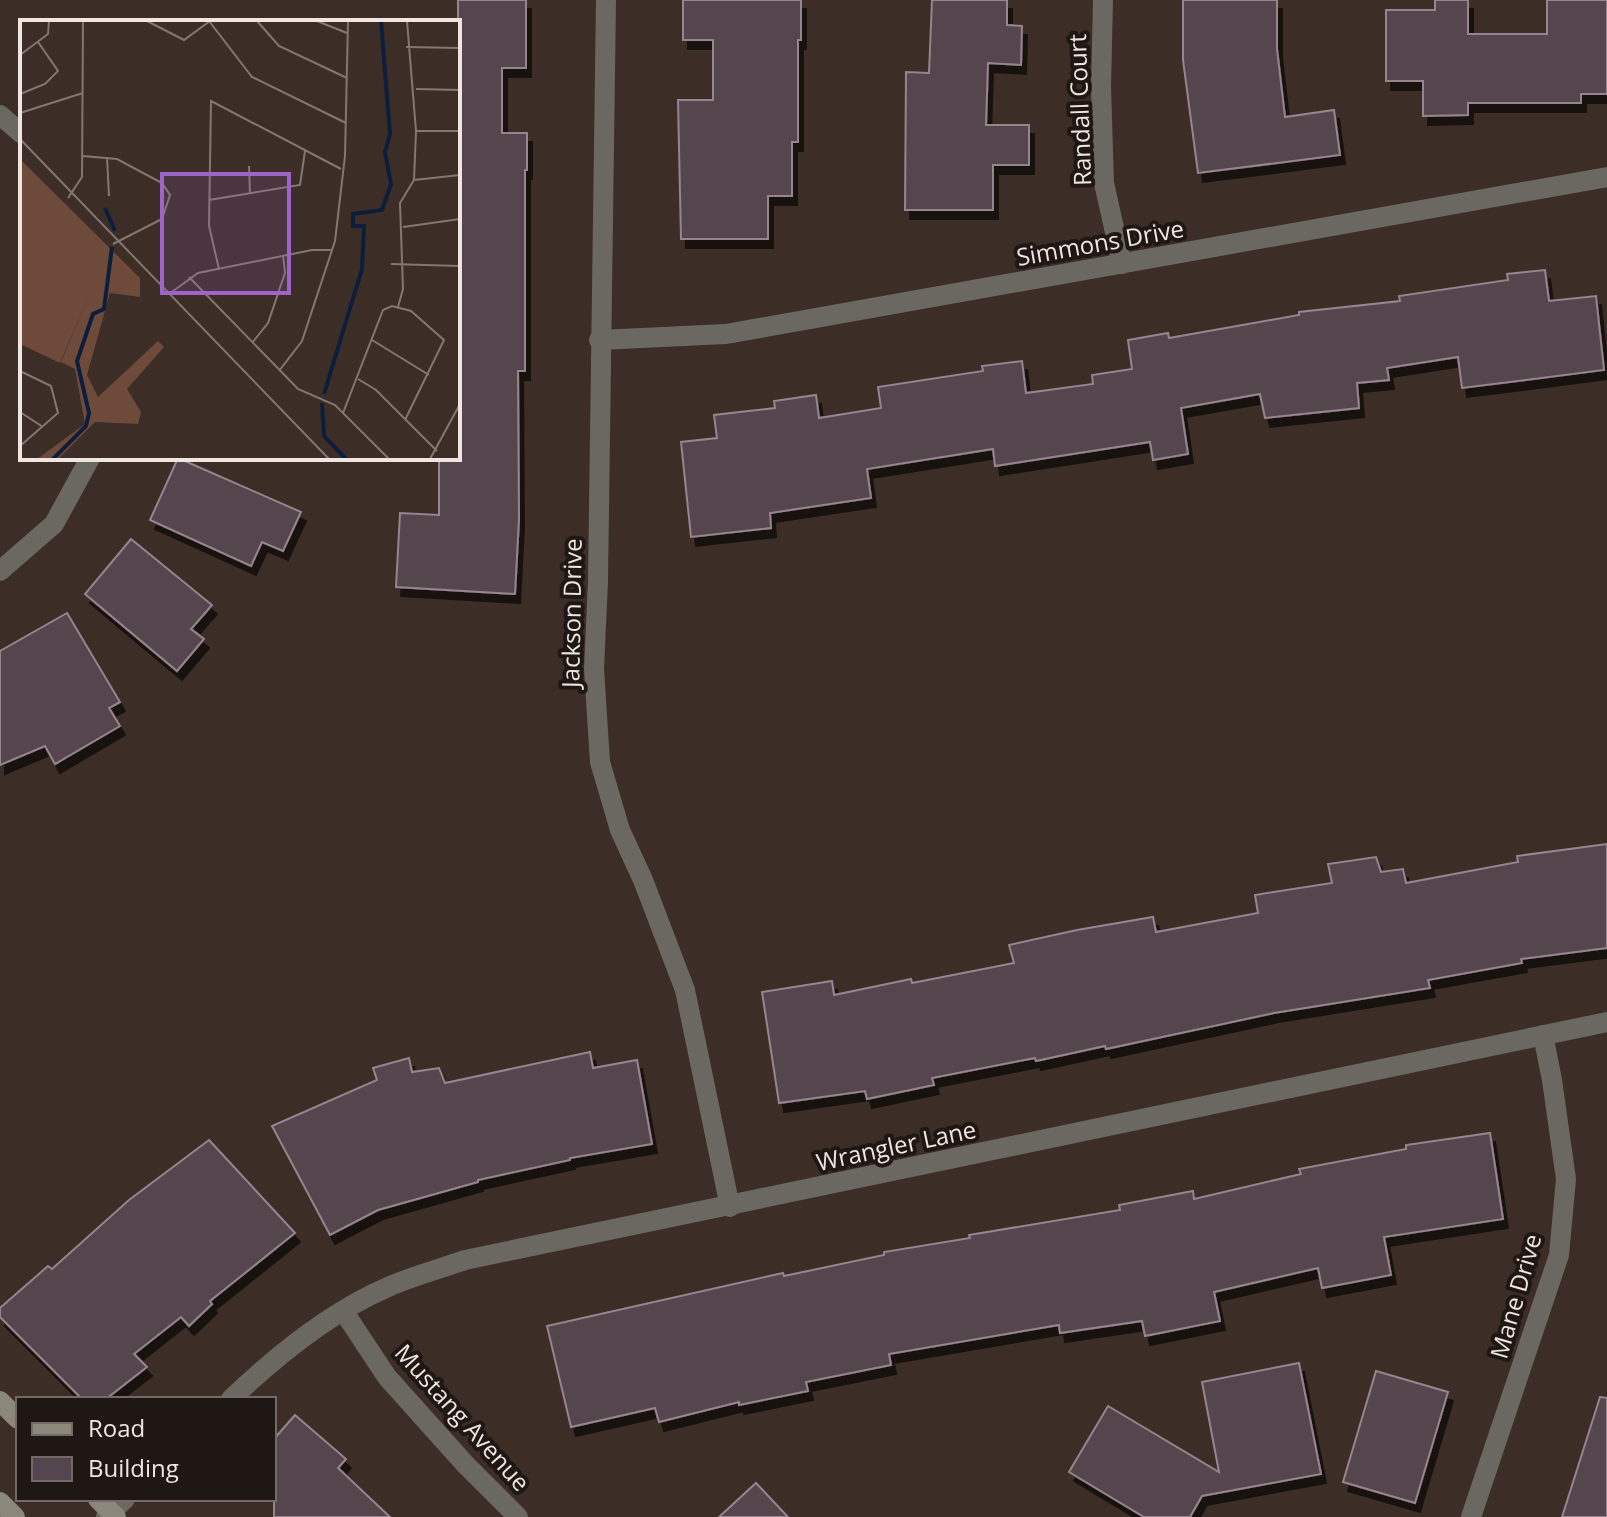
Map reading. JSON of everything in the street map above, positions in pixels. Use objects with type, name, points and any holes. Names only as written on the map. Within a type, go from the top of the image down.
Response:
[{"type":"main road","points":[[0,1401],[16,1417]]},
{"type":"main road","points":[[0,1502],[15,1517]]},
{"type":"street","name":"Jackson Drive","points":[[606,0],[598,581],[594,669],[600,762],[620,830],[643,880],[685,990],[730,1207]]},
{"type":"street","name":"Randall Court","points":[[1103,0],[1101,87],[1104,183],[1122,264]]},
{"type":"street","points":[[0,115],[20,132]]},
{"type":"street","name":"Simmons Drive","points":[[599,340],[726,334],[1607,177]]},
{"type":"street","points":[[0,571],[54,524],[89,460]]},
{"type":"street","name":"Wrangler Lane","points":[[233,1397],[258,1373],[344,1312],[388,1287],[465,1260],[1607,1022]]},
{"type":"street","name":"Mane Drive","points":[[1471,1517],[1559,1255],[1566,1179],[1543,1035]]},
{"type":"street","name":"Mustang Avenue","points":[[344,1312],[387,1377],[465,1464],[518,1517]]},
{"type":"building","points":[[458,0],[526,0],[526,68],[502,68],[502,133],[527,133],[525,371],[518,371],[519,519],[515,594],[396,587],[400,513],[439,515],[439,460],[460,460]]},
{"type":"building","points":[[683,0],[801,0],[798,142],[792,142],[792,196],[768,196],[768,239],[681,239],[678,100],[713,100],[713,40],[683,40]]},
{"type":"building","points":[[932,0],[1007,0],[1007,25],[1022,26],[1021,65],[988,63],[986,125],[1029,125],[1029,165],[993,165],[993,210],[905,210],[906,72],[929,73]]},
{"type":"building","points":[[1183,0],[1277,0],[1277,49],[1285,117],[1334,110],[1340,155],[1198,173],[1183,60]]},
{"type":"building","points":[[1435,0],[1468,0],[1468,34],[1547,34],[1547,0],[1607,0],[1607,94],[1581,94],[1581,103],[1468,103],[1468,115],[1423,116],[1423,81],[1386,81],[1386,10],[1435,10]]},
{"type":"building","points":[[1545,270],[1549,301],[1596,296],[1604,370],[1462,388],[1458,357],[1387,368],[1389,380],[1357,383],[1359,408],[1265,418],[1260,394],[1181,408],[1188,454],[1153,460],[1150,442],[995,466],[993,449],[867,469],[871,498],[770,513],[771,528],[691,537],[681,442],[717,438],[714,415],[775,408],[774,401],[816,395],[819,418],[881,408],[878,387],[983,371],[982,366],[1022,361],[1026,393],[1093,384],[1092,375],[1132,369],[1128,340],[1168,333],[1169,338],[1299,315],[1299,312],[1400,301],[1399,296],[1508,280],[1507,274]]},
{"type":"building","points":[[177,460],[301,512],[283,551],[262,542],[251,566],[150,520]]},
{"type":"building","points":[[131,539],[212,605],[191,629],[204,639],[177,671],[85,594]]},
{"type":"building","points":[[67,613],[120,702],[109,708],[120,726],[55,764],[45,746],[0,765],[0,651]]},
{"type":"building","points":[[1607,844],[1607,948],[1521,959],[1522,963],[1428,980],[1430,988],[1274,1013],[1106,1049],[1105,1046],[932,1078],[934,1085],[867,1099],[865,1091],[779,1103],[762,992],[832,981],[834,995],[911,979],[912,983],[1014,963],[1009,945],[1077,930],[1153,917],[1156,932],[1258,913],[1255,895],[1332,883],[1328,864],[1376,857],[1381,872],[1403,869],[1406,883],[1518,862],[1517,856]]},
{"type":"building","points":[[590,1052],[593,1068],[637,1060],[652,1144],[570,1158],[478,1180],[378,1210],[330,1235],[272,1126],[377,1080],[373,1068],[409,1058],[412,1072],[439,1068],[445,1083]]},
{"type":"building","points":[[1490,1133],[1503,1219],[1384,1237],[1391,1275],[1322,1288],[1318,1268],[1214,1292],[1220,1321],[1145,1336],[1142,1321],[1060,1333],[1059,1325],[889,1354],[891,1365],[806,1382],[808,1391],[739,1405],[739,1402],[659,1422],[655,1408],[571,1427],[547,1326],[783,1273],[784,1276],[884,1255],[884,1252],[1120,1210],[1119,1205],[1193,1191],[1194,1199],[1301,1174],[1299,1169],[1406,1149],[1406,1145]]},
{"type":"building","points":[[209,1140],[295,1233],[210,1301],[212,1304],[189,1326],[181,1317],[134,1354],[147,1367],[109,1397],[80,1397],[0,1317],[0,1308],[48,1266],[52,1269],[129,1200]]},
{"type":"building","points":[[1299,1363],[1321,1474],[1202,1496],[1190,1517],[1144,1517],[1069,1472],[1108,1406],[1219,1472],[1202,1382]]},
{"type":"building","points":[[1376,1371],[1448,1392],[1415,1503],[1343,1482]]},
{"type":"building","points":[[1600,1397],[1607,1398],[1607,1517],[1562,1517]]},
{"type":"building","points":[[295,1415],[346,1459],[338,1468],[390,1517],[274,1517],[276,1437]]},
{"type":"building","points":[[756,1483],[788,1517],[719,1517]]}]
